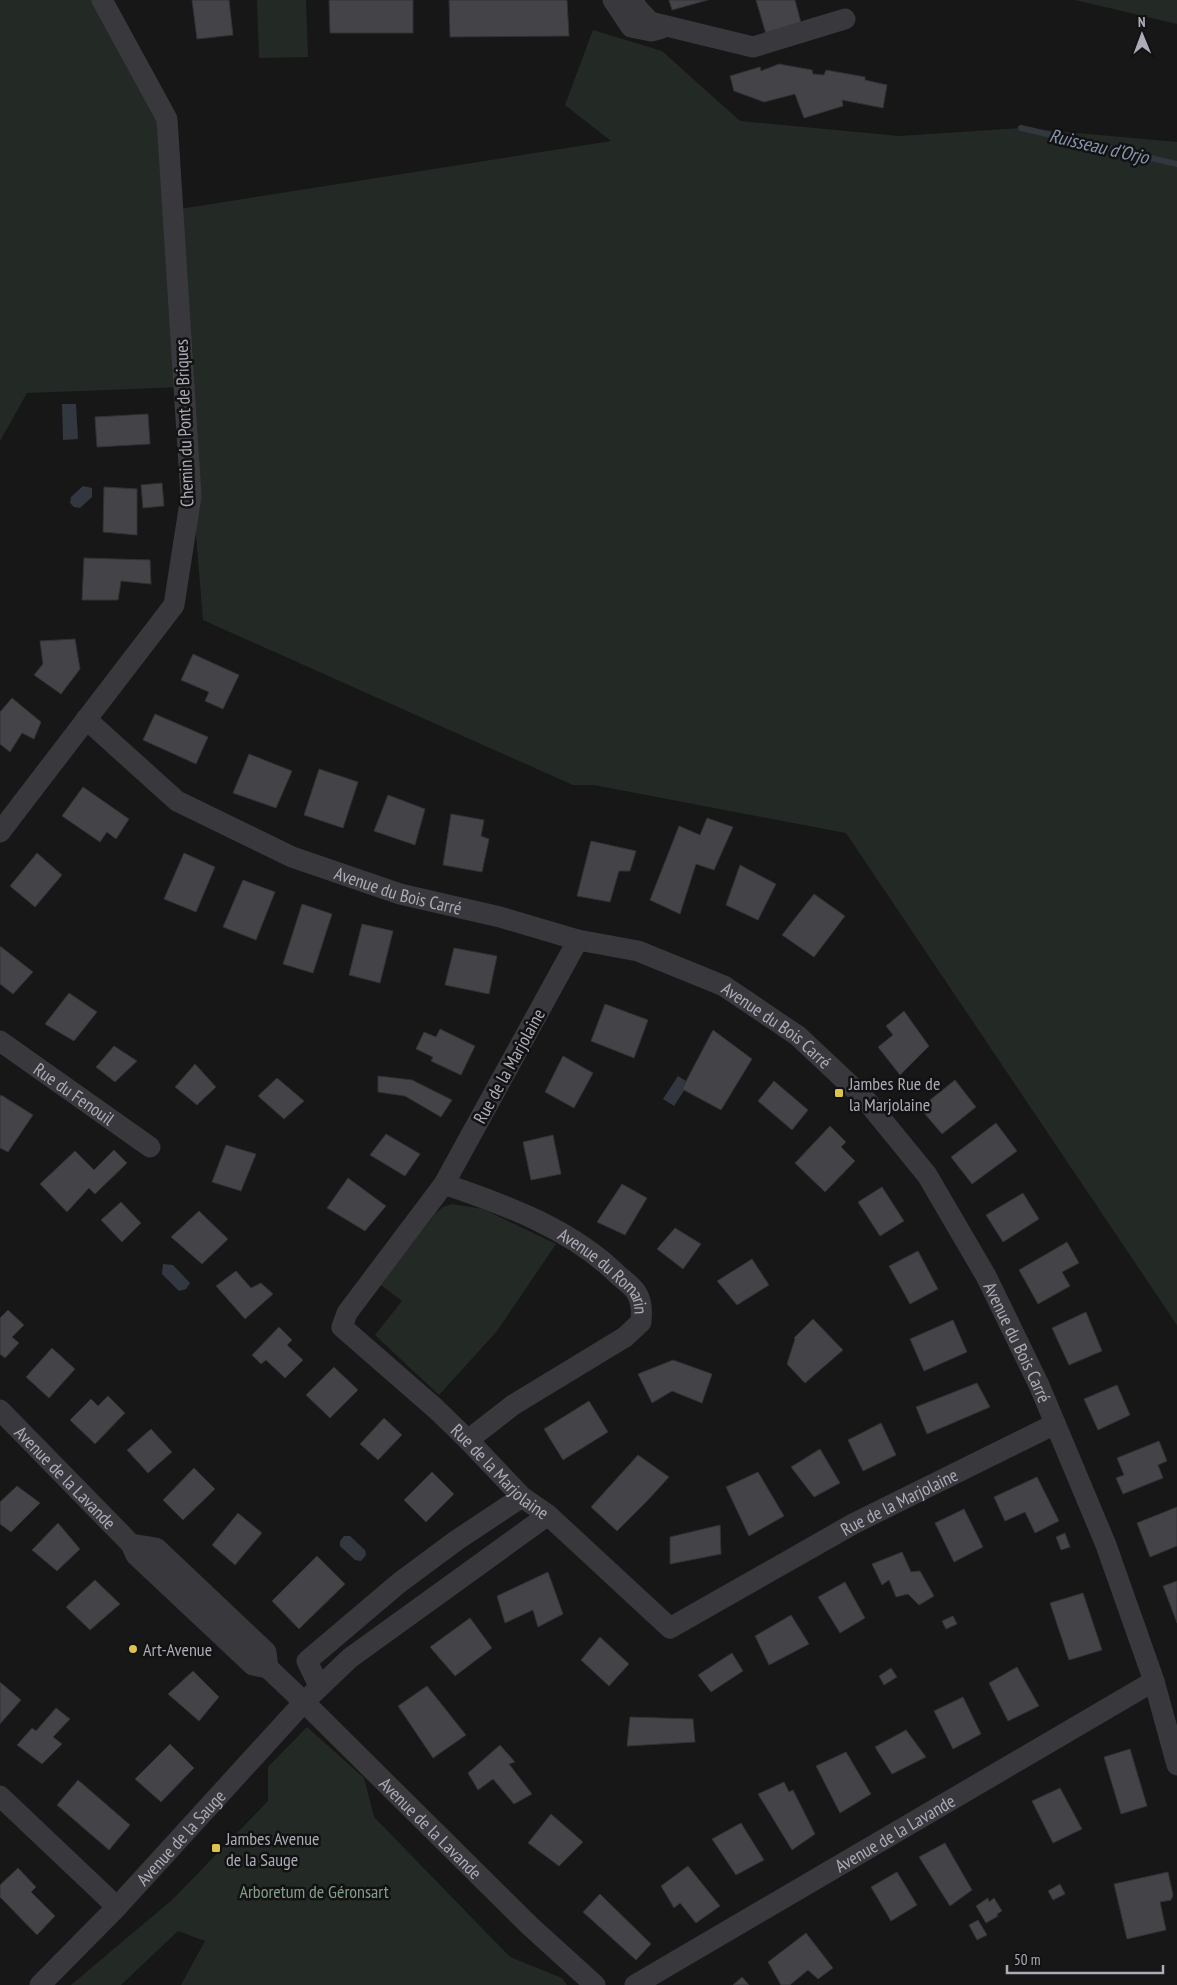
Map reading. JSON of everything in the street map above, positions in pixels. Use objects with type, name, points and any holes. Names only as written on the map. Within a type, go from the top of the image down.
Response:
[{"type":"street","name":"Chemin du Pont de Briques","points":[[0,832],[174,605],[191,496],[167,119],[102,0]]},
{"type":"street","points":[[613,0],[631,27],[651,31],[667,27]]},
{"type":"street","points":[[633,0],[637,8],[650,22],[753,47],[845,19]]},
{"type":"street","name":"Avenue du Bois Carré","points":[[86,719],[178,801],[292,856],[400,894],[500,917],[578,940],[638,951],[724,986],[798,1036],[865,1099],[927,1175],[986,1276],[1055,1424],[1106,1545],[1154,1681],[1177,1765]]},
{"type":"street","name":"Rue de la Marjolaine","points":[[578,940],[444,1184],[347,1314],[342,1328],[436,1409],[522,1497],[548,1515],[670,1628],[853,1524],[1055,1424]]},
{"type":"street","name":"Rue du Fenouil","points":[[0,1041],[150,1147]]},
{"type":"street","name":"Avenue du Romarin","points":[[444,1184],[486,1199],[562,1232],[610,1266],[636,1292],[642,1308],[641,1322],[625,1337],[513,1405],[468,1440]]},
{"type":"street","name":"Avenue de la Lavande","points":[[0,1410],[131,1544],[156,1548],[266,1652],[268,1668],[530,1926],[595,1985]]},
{"type":"street","points":[[319,1686],[307,1661],[399,1583],[457,1540],[522,1497]]},
{"type":"street","name":"Avenue de la Sauge","points":[[40,1985],[117,1907],[319,1686],[350,1658],[548,1515]]},
{"type":"street","name":"Avenue de la Lavande","points":[[635,1985],[1154,1681]]},
{"type":"street","points":[[0,1796],[117,1907]]},
{"type":"green space","points":[[0,0],[102,0],[167,119],[173,210],[611,141],[565,105],[593,30],[662,51],[740,121],[899,136],[1021,128],[1177,142],[1177,1325],[846,833],[594,785],[573,785],[203,620],[184,387],[27,393],[0,441]]},
{"type":"green space","points":[[257,0],[306,0],[308,57],[259,58]]},
{"type":"green space","points":[[1075,0],[1177,0],[1177,24]]},
{"type":"green space","points":[[452,1204],[483,1209],[556,1244],[497,1331],[439,1395],[375,1335],[402,1301],[381,1285],[435,1214],[443,1207]]},
{"type":"green space","name":"Arboretum de Géronsart","points":[[307,1727],[364,1778],[374,1817],[510,1957],[562,1978],[567,1985],[181,1985],[205,1941],[178,1931],[121,1985],[71,1985],[172,1900],[268,1801],[268,1767]]},
{"type":"shaded area","points":[[62,404],[76,404],[78,439],[63,440]]},
{"type":"shaded area","points":[[83,486],[92,488],[92,497],[80,508],[74,507],[70,503],[71,497]]},
{"type":"shaded area","points":[[678,1076],[689,1083],[674,1106],[663,1099]]},
{"type":"shaded area","points":[[163,1264],[173,1265],[190,1283],[186,1289],[179,1291],[162,1274]]},
{"type":"shaded area","points":[[344,1536],[350,1536],[365,1550],[366,1555],[361,1561],[355,1560],[340,1546],[340,1541]]},
{"type":"building","points":[[192,0],[229,0],[233,35],[197,39]]},
{"type":"building","points":[[329,0],[413,0],[413,33],[330,33]]},
{"type":"building","points":[[449,0],[567,0],[569,36],[450,37]]},
{"type":"building","points":[[669,0],[708,0],[672,10]]},
{"type":"building","points":[[756,0],[795,0],[801,23],[766,34]]},
{"type":"building","points":[[779,64],[812,70],[813,74],[824,75],[826,70],[865,77],[865,80],[887,85],[883,108],[842,100],[843,106],[804,118],[795,94],[764,102],[734,91],[730,76],[760,67],[761,71]]},
{"type":"building","points":[[148,414],[150,444],[97,447],[95,417]]},
{"type":"building","points":[[162,483],[164,506],[143,508],[141,485]]},
{"type":"building","points":[[104,487],[137,489],[137,535],[103,532]]},
{"type":"building","points":[[84,558],[150,560],[151,584],[121,581],[118,600],[82,600]]},
{"type":"building","points":[[75,639],[80,669],[61,694],[34,675],[43,664],[40,641]]},
{"type":"building","points":[[193,654],[239,675],[223,709],[205,701],[209,692],[181,680]]},
{"type":"building","points":[[12,698],[41,722],[34,739],[22,733],[10,752],[0,744],[0,712]]},
{"type":"building","points":[[155,714],[208,737],[196,764],[143,740]]},
{"type":"building","points":[[249,754],[292,771],[276,808],[233,793]]},
{"type":"building","points":[[319,769],[358,782],[343,828],[304,815]]},
{"type":"building","points":[[83,787],[129,819],[116,839],[107,832],[100,842],[62,816]]},
{"type":"building","points":[[388,795],[425,809],[415,845],[374,831]]},
{"type":"building","points":[[451,814],[484,820],[481,836],[489,839],[482,872],[443,865]]},
{"type":"building","points":[[707,818],[733,827],[714,870],[696,864],[680,914],[650,900],[679,826],[700,835]]},
{"type":"building","points":[[591,841],[636,851],[630,871],[619,871],[610,902],[577,896]]},
{"type":"building","points":[[37,853],[62,875],[35,907],[10,886]]},
{"type":"building","points":[[184,853],[215,867],[196,912],[164,899]]},
{"type":"building","points":[[740,865],[776,884],[758,920],[726,905]]},
{"type":"building","points":[[243,880],[275,892],[256,940],[223,927]]},
{"type":"building","points":[[814,894],[845,916],[814,957],[782,935]]},
{"type":"building","points":[[302,904],[332,914],[313,973],[283,964]]},
{"type":"building","points":[[362,924],[393,931],[380,983],[349,975]]},
{"type":"building","points":[[0,946],[33,972],[13,994],[0,984]]},
{"type":"building","points":[[454,948],[497,956],[489,994],[445,985]]},
{"type":"building","points":[[69,993],[97,1012],[74,1041],[45,1024]]},
{"type":"building","points":[[605,1004],[648,1020],[634,1058],[591,1041]]},
{"type":"building","points":[[904,1011],[929,1046],[900,1075],[878,1047],[893,1035],[886,1026]]},
{"type":"building","points":[[440,1029],[475,1046],[461,1075],[431,1061],[433,1057],[416,1049],[424,1032],[436,1037]]},
{"type":"building","points":[[713,1030],[752,1059],[721,1110],[682,1089]]},
{"type":"building","points":[[114,1046],[137,1061],[115,1082],[96,1067]]},
{"type":"building","points":[[563,1056],[593,1073],[574,1108],[545,1092]]},
{"type":"building","points":[[195,1064],[216,1087],[197,1105],[175,1087]]},
{"type":"building","points":[[378,1076],[412,1080],[452,1100],[441,1117],[405,1096],[378,1092]]},
{"type":"building","points":[[277,1078],[304,1101],[284,1119],[258,1096]]},
{"type":"building","points":[[955,1080],[976,1107],[942,1134],[920,1108]]},
{"type":"building","points":[[774,1081],[808,1110],[792,1130],[758,1101]]},
{"type":"building","points":[[1,1095],[33,1115],[8,1152],[0,1148]]},
{"type":"building","points":[[996,1123],[1017,1151],[972,1184],[951,1157]]},
{"type":"building","points":[[830,1126],[846,1142],[841,1147],[855,1161],[825,1192],[795,1163]]},
{"type":"building","points":[[386,1134],[420,1154],[405,1176],[370,1155]]},
{"type":"building","points":[[553,1135],[561,1174],[531,1180],[523,1142]]},
{"type":"building","points":[[226,1145],[256,1154],[241,1191],[212,1182]]},
{"type":"building","points":[[114,1150],[127,1163],[95,1194],[89,1188],[67,1212],[40,1184],[75,1151],[94,1170]]},
{"type":"building","points":[[348,1178],[386,1206],[365,1231],[327,1208]]},
{"type":"building","points":[[622,1184],[647,1198],[625,1235],[597,1222]]},
{"type":"building","points":[[882,1187],[904,1221],[880,1236],[858,1202]]},
{"type":"building","points":[[1023,1193],[1039,1219],[1003,1242],[986,1215]]},
{"type":"building","points":[[121,1202],[141,1223],[122,1242],[101,1220]]},
{"type":"building","points":[[199,1211],[228,1239],[202,1264],[171,1237]]},
{"type":"building","points":[[675,1228],[701,1244],[683,1269],[657,1249]]},
{"type":"building","points":[[1067,1242],[1079,1263],[1062,1272],[1070,1286],[1038,1304],[1019,1270]]},
{"type":"building","points":[[918,1251],[938,1289],[910,1304],[889,1266]]},
{"type":"building","points":[[752,1259],[769,1285],[737,1305],[717,1281]]},
{"type":"building","points":[[236,1271],[251,1288],[261,1283],[273,1294],[245,1319],[216,1286]]},
{"type":"building","points":[[8,1310],[24,1325],[12,1337],[19,1343],[5,1358],[0,1354],[0,1318]]},
{"type":"building","points":[[1086,1312],[1102,1351],[1069,1365],[1052,1328]]},
{"type":"building","points":[[813,1319],[843,1350],[805,1383],[787,1364],[794,1338]]},
{"type":"building","points":[[953,1320],[967,1352],[924,1371],[910,1339]]},
{"type":"building","points":[[279,1327],[292,1340],[287,1345],[303,1360],[285,1378],[266,1360],[261,1364],[252,1355]]},
{"type":"building","points":[[52,1348],[75,1369],[49,1398],[26,1377]]},
{"type":"building","points":[[673,1360],[712,1374],[702,1403],[672,1391],[652,1403],[638,1374]]},
{"type":"building","points":[[334,1367],[358,1390],[330,1418],[306,1395]]},
{"type":"building","points":[[977,1383],[990,1407],[927,1434],[916,1407]]},
{"type":"building","points":[[1117,1385],[1130,1415],[1098,1430],[1084,1399]]},
{"type":"building","points":[[108,1396],[125,1413],[95,1444],[70,1420],[91,1399],[98,1406]]},
{"type":"building","points":[[589,1401],[608,1432],[563,1460],[544,1429]]},
{"type":"building","points":[[384,1418],[402,1435],[378,1460],[360,1444]]},
{"type":"building","points":[[881,1423],[896,1455],[863,1471],[848,1440]]},
{"type":"building","points":[[151,1429],[172,1452],[148,1473],[127,1450]]},
{"type":"building","points":[[1159,1441],[1167,1461],[1158,1465],[1163,1478],[1123,1494],[1116,1478],[1124,1475],[1117,1458]]},
{"type":"building","points":[[820,1449],[840,1483],[814,1497],[791,1467]]},
{"type":"building","points":[[638,1455],[669,1477],[617,1531],[591,1507]]},
{"type":"building","points":[[194,1468],[215,1489],[183,1520],[163,1500]]},
{"type":"building","points":[[432,1472],[454,1494],[426,1522],[404,1500]]},
{"type":"building","points":[[758,1472],[784,1516],[749,1536],[726,1487]]},
{"type":"building","points":[[1037,1477],[1059,1521],[1035,1533],[1025,1512],[1005,1521],[994,1497]]},
{"type":"building","points":[[17,1486],[40,1503],[11,1532],[0,1524],[0,1502]]},
{"type":"building","points":[[1177,1507],[1177,1546],[1150,1557],[1137,1523]]},
{"type":"building","points":[[964,1509],[983,1547],[954,1562],[935,1523]]},
{"type":"building","points":[[238,1513],[262,1533],[235,1565],[212,1545]]},
{"type":"building","points":[[58,1523],[80,1549],[57,1571],[32,1550]]},
{"type":"building","points":[[720,1525],[721,1554],[670,1564],[670,1537]]},
{"type":"building","points":[[1065,1533],[1070,1547],[1061,1550],[1056,1537]]},
{"type":"building","points":[[902,1552],[911,1572],[920,1571],[934,1596],[919,1605],[908,1594],[896,1597],[889,1580],[882,1585],[872,1564]]},
{"type":"building","points":[[317,1556],[345,1584],[299,1629],[272,1601]]},
{"type":"building","points":[[548,1572],[563,1614],[538,1627],[533,1610],[505,1623],[497,1596]]},
{"type":"building","points":[[95,1580],[120,1604],[90,1630],[66,1607]]},
{"type":"building","points":[[1177,1581],[1177,1623],[1163,1586]]},
{"type":"building","points":[[845,1582],[865,1618],[840,1633],[818,1597]]},
{"type":"building","points":[[1083,1593],[1102,1650],[1069,1660],[1050,1603]]},
{"type":"building","points":[[791,1615],[809,1644],[769,1665],[755,1636]]},
{"type":"building","points":[[953,1616],[957,1624],[946,1629],[942,1621]]},
{"type":"building","points":[[470,1618],[492,1648],[455,1676],[430,1647]]},
{"type":"building","points":[[600,1637],[629,1664],[609,1686],[581,1660]]},
{"type":"building","points":[[732,1653],[743,1671],[711,1692],[698,1675]]},
{"type":"building","points":[[1017,1667],[1039,1706],[1008,1721],[989,1683]]},
{"type":"building","points":[[891,1668],[897,1677],[884,1685],[879,1676]]},
{"type":"building","points":[[193,1671],[219,1697],[199,1721],[168,1694]]},
{"type":"building","points":[[0,1682],[21,1700],[0,1724]]},
{"type":"building","points":[[427,1686],[466,1735],[433,1758],[398,1706]]},
{"type":"building","points":[[963,1697],[981,1734],[953,1749],[934,1711]]},
{"type":"building","points":[[56,1708],[70,1719],[53,1737],[62,1744],[42,1764],[17,1745],[32,1728],[36,1731]]},
{"type":"building","points":[[630,1717],[693,1719],[695,1742],[627,1746]]},
{"type":"building","points":[[906,1730],[926,1757],[892,1774],[875,1747]]},
{"type":"building","points":[[170,1744],[194,1768],[161,1802],[135,1779]]},
{"type":"building","points":[[500,1745],[515,1762],[509,1764],[532,1794],[514,1804],[493,1779],[478,1790],[468,1773]]},
{"type":"building","points":[[1130,1749],[1147,1806],[1121,1814],[1104,1757]]},
{"type":"building","points":[[846,1752],[871,1794],[840,1813],[816,1766]]},
{"type":"building","points":[[78,1780],[130,1825],[109,1850],[57,1805]]},
{"type":"building","points":[[784,1782],[789,1792],[793,1790],[815,1834],[792,1850],[758,1794]]},
{"type":"building","points":[[1060,1788],[1082,1829],[1053,1843],[1032,1801]]},
{"type":"building","points":[[551,1814],[583,1842],[559,1866],[528,1843]]},
{"type":"building","points":[[741,1823],[764,1860],[736,1875],[712,1839]]},
{"type":"building","points":[[945,1843],[972,1890],[950,1906],[919,1857]]},
{"type":"building","points":[[688,1866],[720,1906],[696,1923],[680,1903],[674,1908],[661,1886]]},
{"type":"building","points":[[18,1868],[36,1887],[31,1892],[55,1916],[37,1935],[0,1897],[0,1885]]},
{"type":"building","points":[[897,1872],[917,1905],[891,1921],[871,1887]]},
{"type":"building","points":[[1168,1872],[1173,1895],[1171,1900],[1160,1902],[1166,1930],[1127,1939],[1114,1884]]},
{"type":"building","points":[[1060,1884],[1065,1894],[1053,1900],[1048,1891]]},
{"type":"building","points":[[600,1894],[651,1944],[636,1960],[583,1912]]},
{"type":"building","points":[[988,1898],[989,1902],[994,1898],[1002,1911],[997,1914],[998,1916],[986,1923],[976,1906]]},
{"type":"building","points":[[978,1920],[987,1935],[977,1940],[969,1925]]},
{"type":"building","points":[[806,1933],[833,1968],[818,1979],[808,1970],[790,1985],[781,1985],[768,1962]]},
{"type":"building","points":[[742,1977],[749,1985],[733,1985]]},
{"type":"waterway","name":"Ruisseau d'Orjo","points":[[1021,128],[1177,164]]},
{"type":"place","name":"Jambes Rue de la Marjolaine","points":[[839,1093]]},
{"type":"place","name":"Art-Avenue","points":[[133,1649]]},
{"type":"place","name":"Jambes Avenue de la Sauge","points":[[216,1848]]}]
